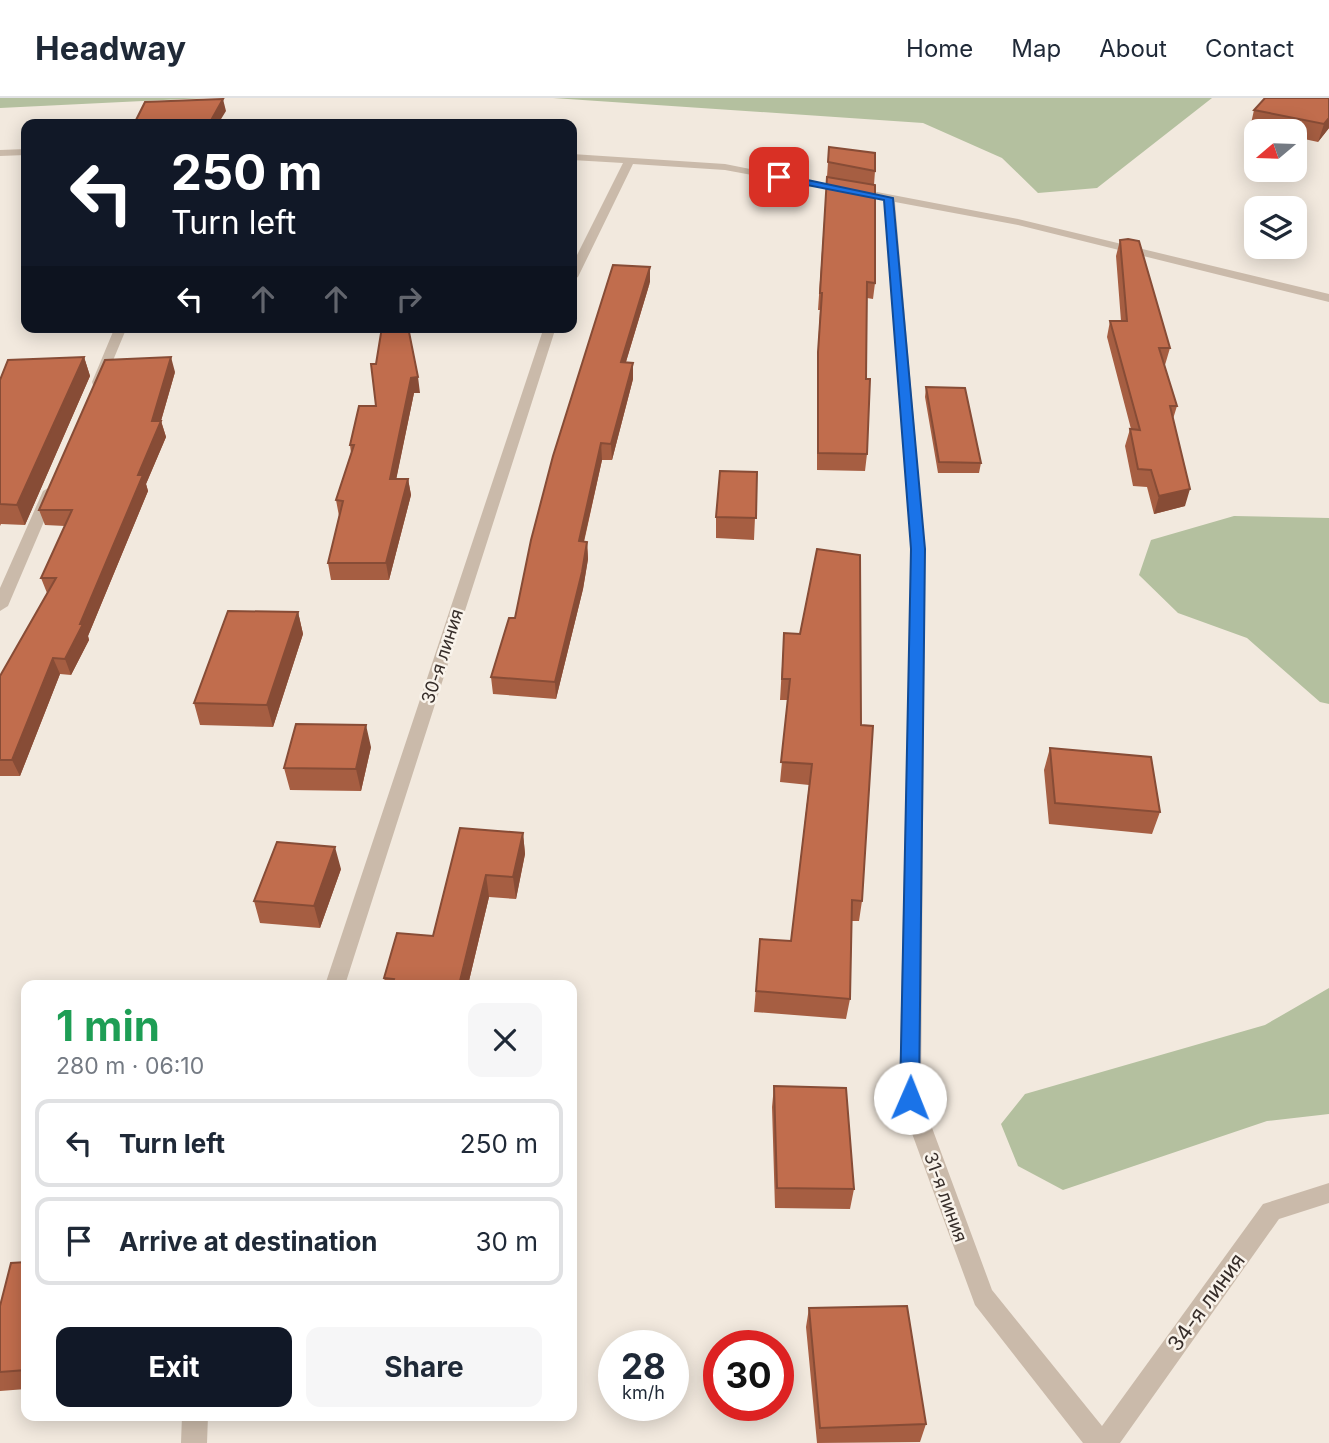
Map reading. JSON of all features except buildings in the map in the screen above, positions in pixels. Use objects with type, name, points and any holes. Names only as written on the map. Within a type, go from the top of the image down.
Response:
[{"type":"street","points":[[0,153],[21,152]]},
{"type":"street","points":[[577,157],[725,167],[1018,222],[1329,298]]},
{"type":"street","points":[[577,267],[630,160]]},
{"type":"street","name":"31-я линия","points":[[889,198],[918,549],[910,1098],[983,1297],[1099,1443]]},
{"type":"street","points":[[94,391],[118,333]]},
{"type":"street","name":"30-я линия","points":[[337,980],[548,333]]},
{"type":"street","points":[[0,607],[55,480]]},
{"type":"street","name":"34-я линия","points":[[1105,1443],[1271,1211],[1329,1193]]},
{"type":"street","points":[[194,1443],[195,1421]]},
{"type":"green space","points":[[0,98],[204,98],[0,108]]},
{"type":"green space","points":[[553,98],[1212,98],[1097,188],[1038,193],[1002,158],[923,123]]},
{"type":"green space","points":[[1234,516],[1329,518],[1329,704],[1320,702],[1247,638],[1178,613],[1139,575],[1151,540]]},
{"type":"green space","points":[[1329,988],[1329,1114],[1267,1121],[1063,1190],[1018,1166],[1001,1124],[1025,1094],[1265,1025]]},
{"type":"route","points":[[779,177],[889,198],[918,549],[910,1098]]}]
